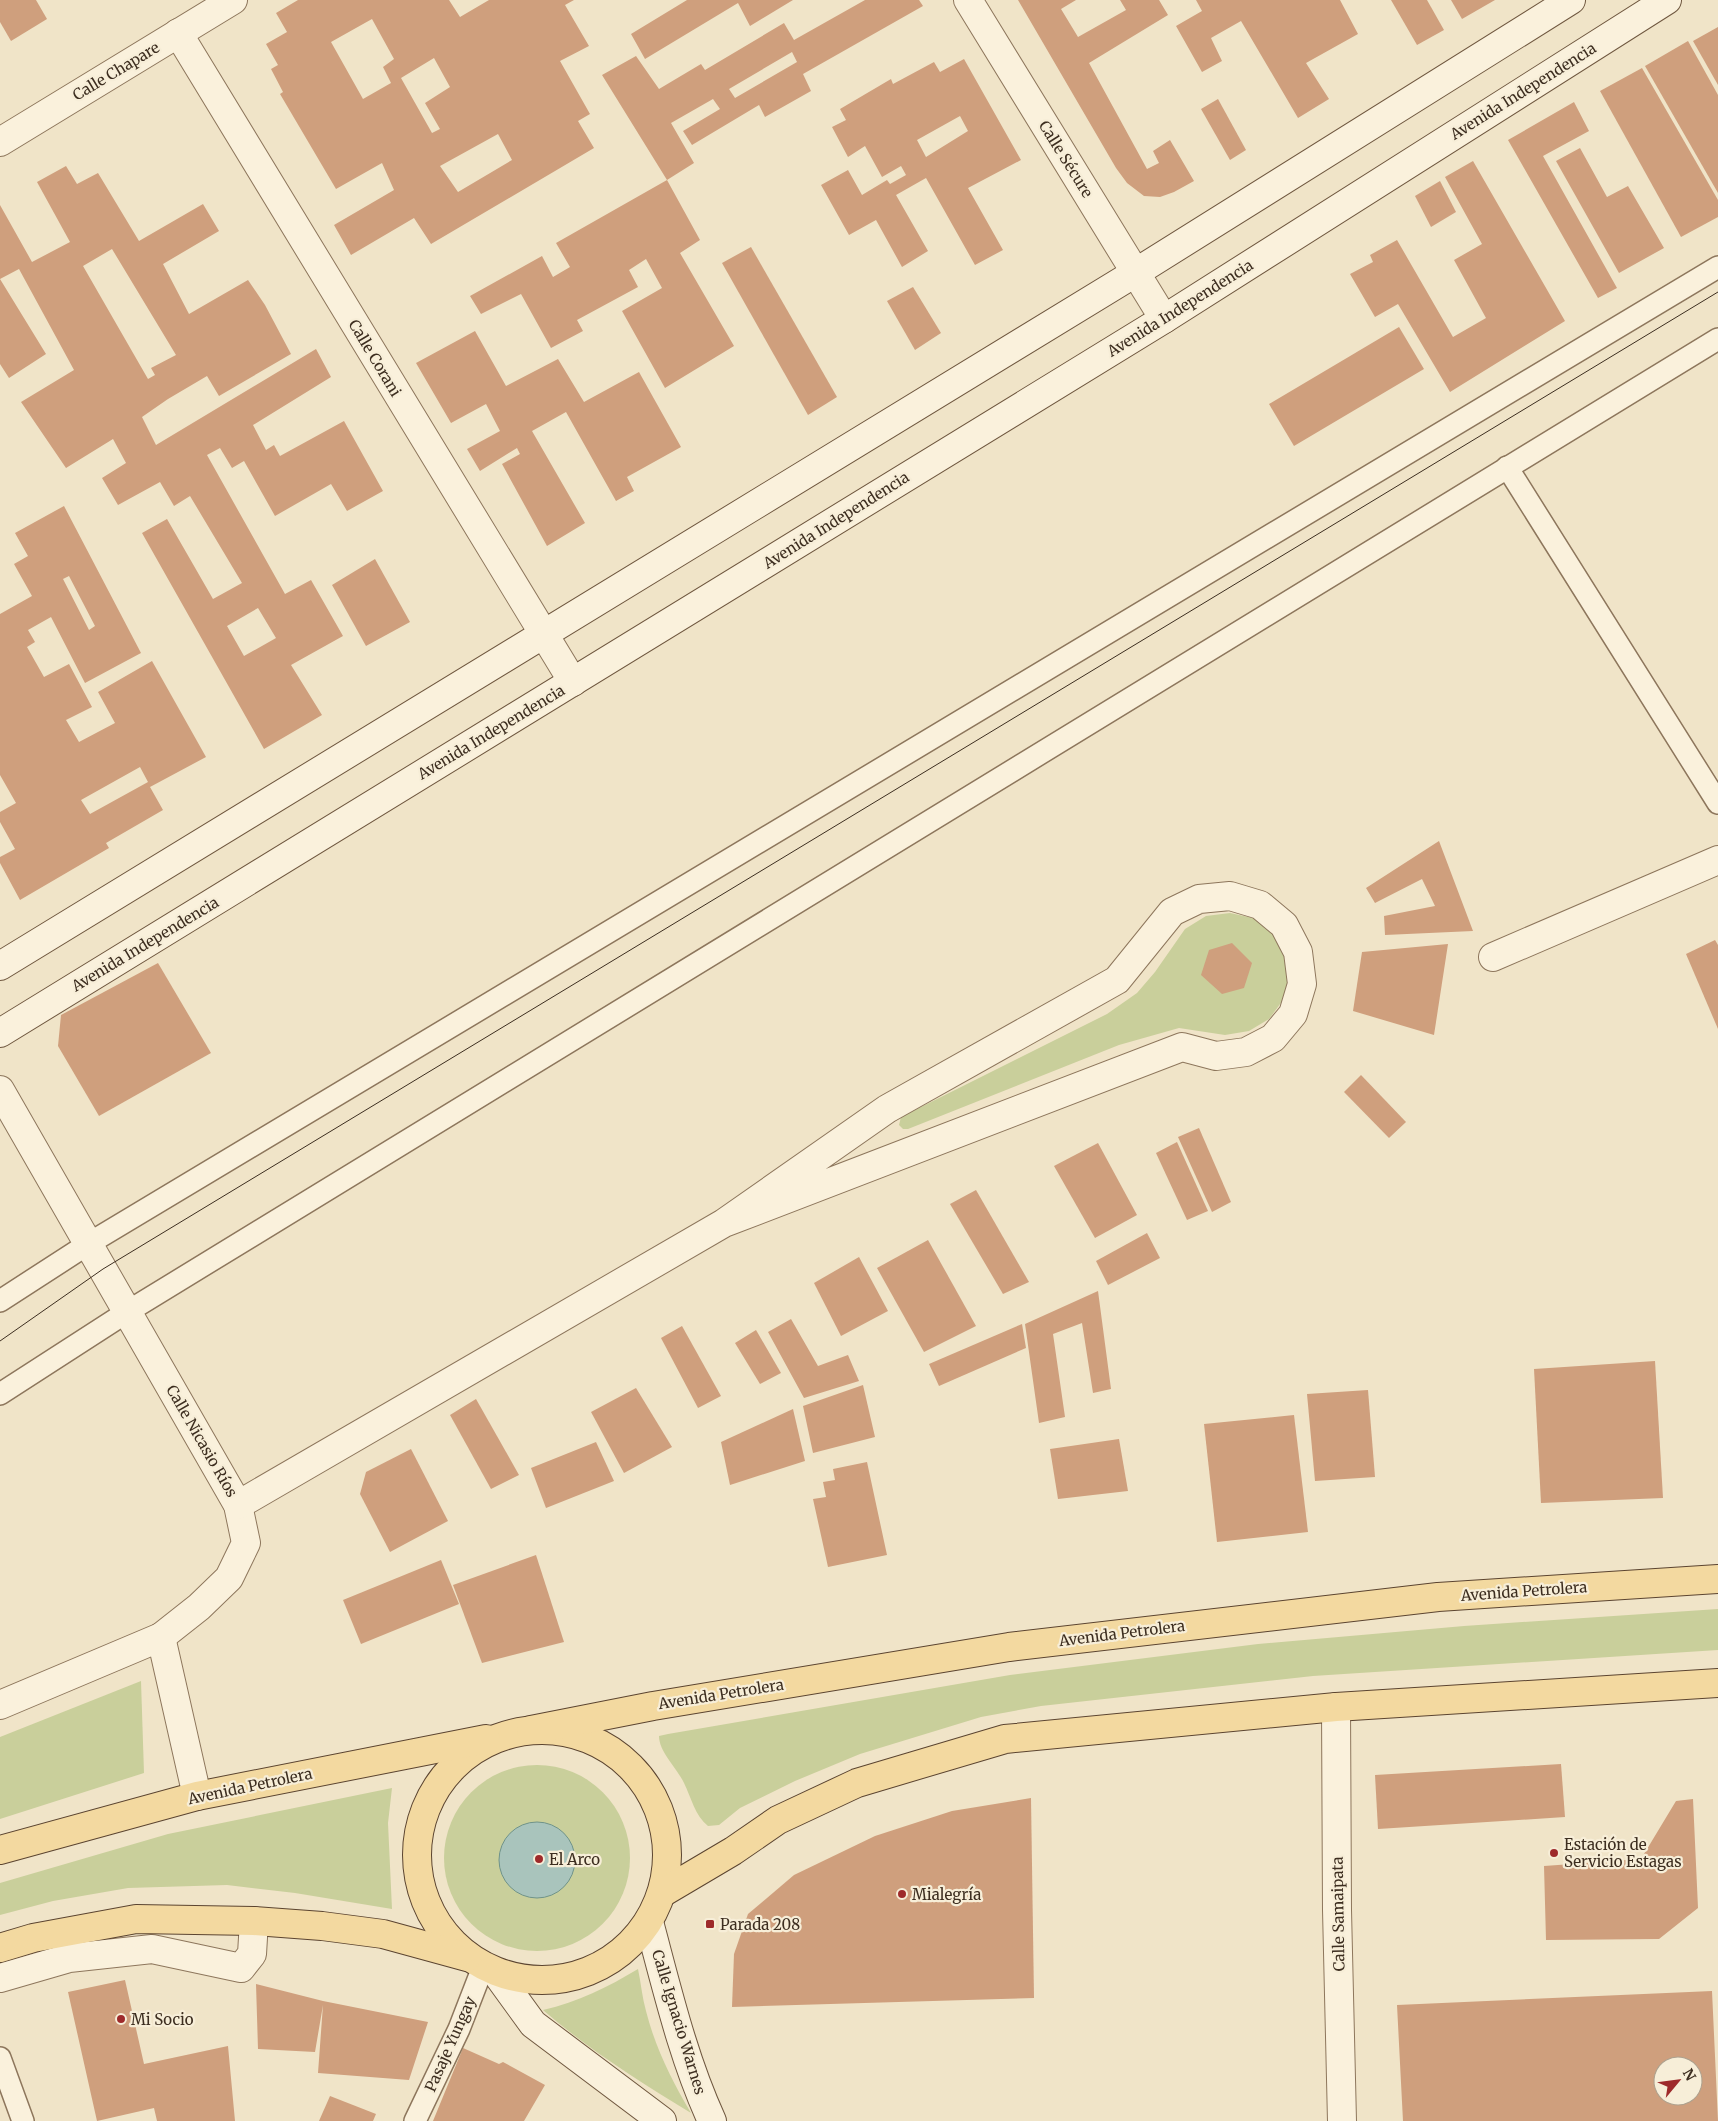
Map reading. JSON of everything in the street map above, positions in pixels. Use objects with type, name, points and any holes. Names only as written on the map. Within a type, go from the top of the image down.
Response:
[{"type":"main road","name":"Avenida Petrolera","points":[[0,1850],[197,1796],[653,1706],[1009,1646],[1438,1597],[1718,1579]]},
{"type":"main road","points":[[662,1893],[733,1851],[778,1820],[857,1783],[1005,1739],[1336,1707],[1718,1683]]},
{"type":"main road","points":[[0,1948],[33,1938],[136,1919],[254,1921],[322,1926],[383,1934],[483,1966],[538,1981],[565,1979],[584,1974],[608,1962],[624,1951],[649,1922],[662,1893],[668,1856],[666,1834],[653,1797],[643,1781],[616,1754],[594,1741],[568,1732],[531,1730]]},
{"type":"main road","points":[[483,1966],[451,1940],[430,1909],[421,1889],[417,1852],[423,1816],[432,1794],[449,1771],[470,1752],[504,1735]]},
{"type":"street","name":"Calle Chapare","points":[[0,142],[233,0]]},
{"type":"street","name":"Calle Sécure","points":[[968,0],[1164,319]]},
{"type":"street","points":[[0,966],[1136,273],[1571,0]]},
{"type":"street","name":"Avenida Independencia","points":[[0,1033],[1164,319],[1666,0]]},
{"type":"street","name":"Calle Corani","points":[[178,33],[573,682]]},
{"type":"street","points":[[1493,957],[1718,860]]},
{"type":"street","points":[[238,1504],[724,1223],[886,1109],[1117,980],[1172,912],[1199,899],[1230,896],[1260,905],[1284,925],[1298,952],[1302,984],[1293,1014],[1274,1038],[1246,1052],[1216,1056],[1182,1047],[724,1223]]},
{"type":"street","name":"Calle Nicasio Ríos","points":[[0,1090],[238,1504],[246,1543],[229,1578],[199,1607],[161,1637],[0,1705]]},
{"type":"street","points":[[161,1637],[197,1796]]},
{"type":"street","name":"Calle Samaipata","points":[[1336,1707],[1337,1910],[1342,2121]]},
{"type":"street","points":[[0,1978],[69,1958],[152,1949],[241,1968],[252,1954],[254,1921]]},
{"type":"street","name":"Calle Ignacio Warnes","points":[[649,1922],[680,2037],[698,2092],[712,2121]]},
{"type":"street","points":[[483,1966],[534,2024],[662,2121]]},
{"type":"lane","points":[[0,1301],[88,1244],[1718,266]]},
{"type":"lane","points":[[0,1394],[127,1312],[1718,339]]},
{"type":"lane","points":[[1507,467],[1718,803]]},
{"type":"lane","name":"Pasaje Yungay","points":[[415,2121],[458,2030],[483,1966]]},
{"type":"lane","points":[[0,2058],[22,2121]]},
{"type":"green space","points":[[1230,913],[1253,918],[1272,932],[1284,953],[1289,977],[1283,1000],[1269,1019],[1249,1031],[1225,1035],[1179,1028],[1119,1045],[908,1129],[903,1129],[899,1125],[901,1117],[1107,1014],[1137,993],[1155,972],[1185,929],[1206,916]]},
{"type":"green space","points":[[1718,1609],[1718,1650],[1313,1676],[1041,1706],[981,1717],[860,1754],[795,1781],[740,1808],[719,1825],[708,1826],[700,1817],[681,1777],[662,1748],[659,1736],[1010,1675],[1258,1644],[1464,1626]]},
{"type":"green space","points":[[141,1681],[144,1773],[0,1819],[0,1737]]},
{"type":"green space","points":[[528,1765],[546,1765],[573,1772],[589,1780],[603,1792],[615,1806],[623,1822],[630,1849],[630,1867],[623,1894],[615,1910],[603,1924],[589,1936],[573,1944],[546,1951],[528,1951],[501,1944],[485,1936],[459,1910],[448,1885],[444,1867],[444,1849],[451,1822],[459,1806],[485,1780],[510,1769]]},
{"type":"green space","points":[[392,1788],[388,1823],[392,1909],[295,1893],[227,1885],[128,1888],[53,1901],[0,1915],[0,1883],[168,1834]]},
{"type":"green space","points":[[638,1969],[645,2006],[654,2038],[671,2076],[691,2113],[615,2064],[543,2010],[568,2003],[592,1993]]},
{"type":"water","points":[[537,1822],[551,1825],[564,1833],[572,1846],[575,1860],[572,1874],[564,1887],[551,1895],[537,1898],[523,1895],[510,1887],[502,1874],[499,1860],[502,1846],[510,1833],[523,1825]]},
{"type":"building","points":[[0,0],[36,0],[47,19],[11,41],[0,22]]},
{"type":"building","points":[[298,0],[449,0],[460,17],[489,0],[574,0],[565,5],[589,46],[560,61],[590,114],[578,121],[594,148],[431,244],[414,218],[351,255],[334,225],[394,190],[382,163],[336,189],[280,94],[283,92],[271,69],[278,65],[266,44],[287,32],[276,13]],"holes":[[[372,19],[394,59],[383,67],[391,83],[363,99],[331,42]],[[434,58],[450,87],[425,103],[440,129],[432,133],[401,78]],[[498,134],[512,160],[458,192],[440,166]]]},
{"type":"building","points":[[687,0],[793,0],[750,26],[738,3],[645,59],[631,34]]},
{"type":"building","points":[[865,0],[919,0],[923,6],[803,74],[811,91],[765,117],[759,105],[692,145],[683,131],[720,109],[713,99],[671,123],[694,163],[667,180],[602,75],[636,56],[659,89],[701,64],[705,70],[784,23],[794,40]],"holes":[[[792,52],[797,62],[735,98],[729,89]]]},
{"type":"building","points":[[1018,0],[1076,0],[1061,9],[1078,37],[1126,10],[1120,0],[1159,0],[1168,15],[1089,63],[1147,169],[1159,163],[1153,151],[1170,140],[1194,181],[1160,197],[1144,196],[1127,183],[1116,168]]},
{"type":"building","points":[[1196,0],[1340,0],[1358,34],[1306,63],[1329,99],[1298,118],[1241,21],[1211,38],[1222,61],[1202,72],[1176,26],[1202,11]]},
{"type":"building","points":[[1391,0],[1427,0],[1444,30],[1417,45]]},
{"type":"building","points":[[1451,0],[1495,0],[1462,19]]},
{"type":"building","points":[[1718,27],[1718,85],[1693,41]]},
{"type":"building","points":[[1688,41],[1718,95],[1718,193],[1645,66]]},
{"type":"building","points":[[964,59],[1021,160],[968,188],[1003,250],[975,265],[926,178],[896,195],[928,251],[902,267],[876,220],[849,235],[821,185],[848,170],[862,195],[887,180],[890,184],[906,175],[901,166],[882,177],[865,146],[848,157],[832,127],[846,120],[840,109],[891,79],[893,84],[934,62],[940,72]],"holes":[[[960,116],[968,131],[926,157],[917,140]]]},
{"type":"building","points":[[1642,68],[1718,200],[1718,217],[1681,237],[1600,91]]},
{"type":"building","points":[[1218,99],[1246,150],[1230,160],[1201,109]]},
{"type":"building","points":[[1574,102],[1589,131],[1543,156],[1617,288],[1598,298],[1508,140]]},
{"type":"building","points":[[1580,148],[1607,197],[1628,186],[1664,248],[1619,273],[1556,161]]},
{"type":"building","points":[[1473,161],[1565,321],[1450,392],[1398,304],[1375,317],[1350,274],[1373,262],[1370,255],[1397,240],[1453,337],[1486,318],[1454,260],[1482,244],[1445,177]]},
{"type":"building","points":[[66,166],[77,184],[98,173],[139,241],[203,204],[219,231],[163,264],[189,314],[248,280],[265,305],[291,354],[219,396],[207,376],[168,399],[142,417],[156,445],[316,349],[331,377],[253,425],[266,450],[274,445],[280,456],[344,421],[383,491],[347,511],[331,484],[275,516],[244,461],[232,468],[220,448],[207,455],[285,594],[311,580],[343,636],[291,665],[322,715],[264,749],[142,533],[167,519],[213,599],[242,583],[190,496],[174,506],[160,482],[118,505],[102,478],[126,463],[113,439],[66,468],[21,402],[74,370],[19,269],[0,279],[0,205],[32,262],[70,242],[37,182]],"holes":[[[112,249],[176,355],[151,368],[155,375],[148,379],[83,266]],[[258,608],[276,638],[244,656],[227,626]]]},
{"type":"building","points":[[667,180],[700,240],[680,253],[734,346],[665,388],[622,311],[662,288],[646,259],[629,270],[638,287],[577,320],[583,331],[551,348],[521,294],[481,314],[470,296],[542,256],[553,277],[570,267],[556,243]]},
{"type":"building","points":[[1440,181],[1456,212],[1431,227],[1415,196]]},
{"type":"building","points":[[751,247],[837,397],[808,415],[722,263]]},
{"type":"building","points":[[0,279],[46,354],[9,378],[0,364]]},
{"type":"building","points":[[913,287],[941,333],[915,350],[887,301]]},
{"type":"building","points":[[1399,327],[1424,369],[1294,446],[1269,404]]},
{"type":"building","points":[[475,331],[506,386],[558,359],[584,402],[639,372],[681,447],[627,477],[634,491],[616,501],[566,412],[532,431],[585,523],[547,546],[502,464],[520,454],[517,448],[480,471],[467,449],[500,431],[486,404],[451,423],[416,363]]},
{"type":"building","points":[[64,506],[141,653],[85,683],[51,617],[28,630],[35,642],[27,647],[44,677],[69,664],[92,707],[66,720],[79,742],[115,723],[98,692],[152,661],[206,757],[150,787],[163,810],[106,843],[109,848],[20,900],[0,863],[0,857],[15,849],[0,822],[0,812],[16,803],[0,775],[0,614],[32,596],[14,564],[28,556],[15,533]],"holes":[[[69,576],[95,626],[89,630],[63,579]],[[140,767],[148,782],[90,814],[81,800]]]},
{"type":"building","points":[[375,559],[410,622],[366,646],[332,585]]},
{"type":"building","points":[[1439,841],[1473,931],[1385,935],[1384,916],[1435,906],[1422,879],[1375,903],[1366,888]]},
{"type":"building","points":[[1715,940],[1718,945],[1718,1029],[1686,954]]},
{"type":"building","points":[[1232,943],[1252,963],[1244,988],[1222,994],[1201,975],[1209,950]]},
{"type":"building","points":[[1448,944],[1434,1035],[1353,1011],[1362,952]]},
{"type":"building","points":[[158,963],[211,1053],[99,1116],[58,1046],[61,1015]]},
{"type":"building","points":[[1361,1075],[1406,1122],[1389,1138],[1344,1092]]},
{"type":"building","points":[[1199,1128],[1231,1202],[1212,1212],[1178,1137]]},
{"type":"building","points":[[1177,1142],[1208,1211],[1187,1220],[1156,1153]]},
{"type":"building","points":[[1098,1143],[1137,1215],[1095,1238],[1054,1166]]},
{"type":"building","points":[[976,1190],[1029,1282],[1003,1294],[950,1204]]},
{"type":"building","points":[[1147,1233],[1160,1258],[1108,1285],[1096,1261]]},
{"type":"building","points":[[928,1240],[976,1326],[924,1352],[877,1268]]},
{"type":"building","points":[[859,1257],[888,1311],[841,1336],[814,1283]]},
{"type":"building","points":[[1098,1291],[1111,1389],[1093,1393],[1082,1323],[1053,1334],[1065,1417],[1039,1423],[1025,1324]]},
{"type":"building","points":[[791,1319],[818,1366],[848,1355],[859,1381],[804,1398],[768,1332]]},
{"type":"building","points":[[1022,1324],[1026,1348],[939,1386],[929,1364]]},
{"type":"building","points":[[682,1326],[721,1396],[698,1408],[661,1338]]},
{"type":"building","points":[[756,1330],[781,1373],[760,1384],[735,1343]]},
{"type":"building","points":[[1655,1361],[1663,1498],[1541,1503],[1534,1369]]},
{"type":"building","points":[[863,1385],[875,1437],[813,1453],[803,1406]]},
{"type":"building","points":[[636,1388],[672,1447],[624,1473],[591,1412]]},
{"type":"building","points":[[1368,1390],[1375,1477],[1315,1481],[1307,1394]]},
{"type":"building","points":[[476,1399],[519,1475],[491,1489],[450,1415]]},
{"type":"building","points":[[793,1409],[805,1461],[730,1485],[721,1442]]},
{"type":"building","points":[[1294,1415],[1308,1532],[1217,1542],[1204,1424]]},
{"type":"building","points":[[1119,1439],[1128,1491],[1058,1499],[1050,1449]]},
{"type":"building","points":[[596,1442],[614,1481],[546,1508],[531,1468]]},
{"type":"building","points":[[411,1449],[448,1521],[390,1552],[360,1494],[366,1472]]},
{"type":"building","points":[[867,1462],[887,1555],[828,1567],[813,1499],[826,1497],[823,1482],[835,1480],[833,1469]]},
{"type":"building","points":[[536,1555],[564,1642],[482,1663],[453,1585]]},
{"type":"building","points":[[441,1560],[459,1604],[361,1644],[343,1600]]},
{"type":"building","points":[[1561,1764],[1565,1817],[1378,1829],[1375,1775]]},
{"type":"building","name":"Mialegría","points":[[1031,1798],[1034,1998],[732,2007],[734,1954],[748,1914],[794,1875],[875,1836],[952,1811]]},
{"type":"building","points":[[1693,1799],[1698,1908],[1659,1939],[1546,1940],[1544,1866],[1641,1859],[1676,1801]]},
{"type":"building","points":[[125,1980],[144,2064],[228,2046],[235,2121],[157,2121],[154,2108],[97,2121],[68,1992]]},
{"type":"building","points":[[256,1984],[323,2001],[428,2022],[409,2080],[318,2073],[323,2005],[315,2052],[258,2049]]},
{"type":"building","points":[[1712,1991],[1718,2121],[1403,2121],[1397,2005]]},
{"type":"building","points":[[463,2048],[499,2064],[503,2062],[545,2085],[524,2121],[433,2121]]},
{"type":"building","points":[[330,2096],[376,2114],[373,2121],[319,2121]]},
{"type":"tram line","points":[[0,1341],[103,1269],[1718,292]]},
{"type":"place","name":"Estación de Servicio Estagas","points":[[1554,1853]]},
{"type":"place","name":"El Arco","points":[[539,1859]]},
{"type":"place","name":"Mialegría","points":[[902,1894]]},
{"type":"place","name":"Parada 208","points":[[710,1924]]},
{"type":"place","name":"Mi Socio","points":[[121,2019]]}]
